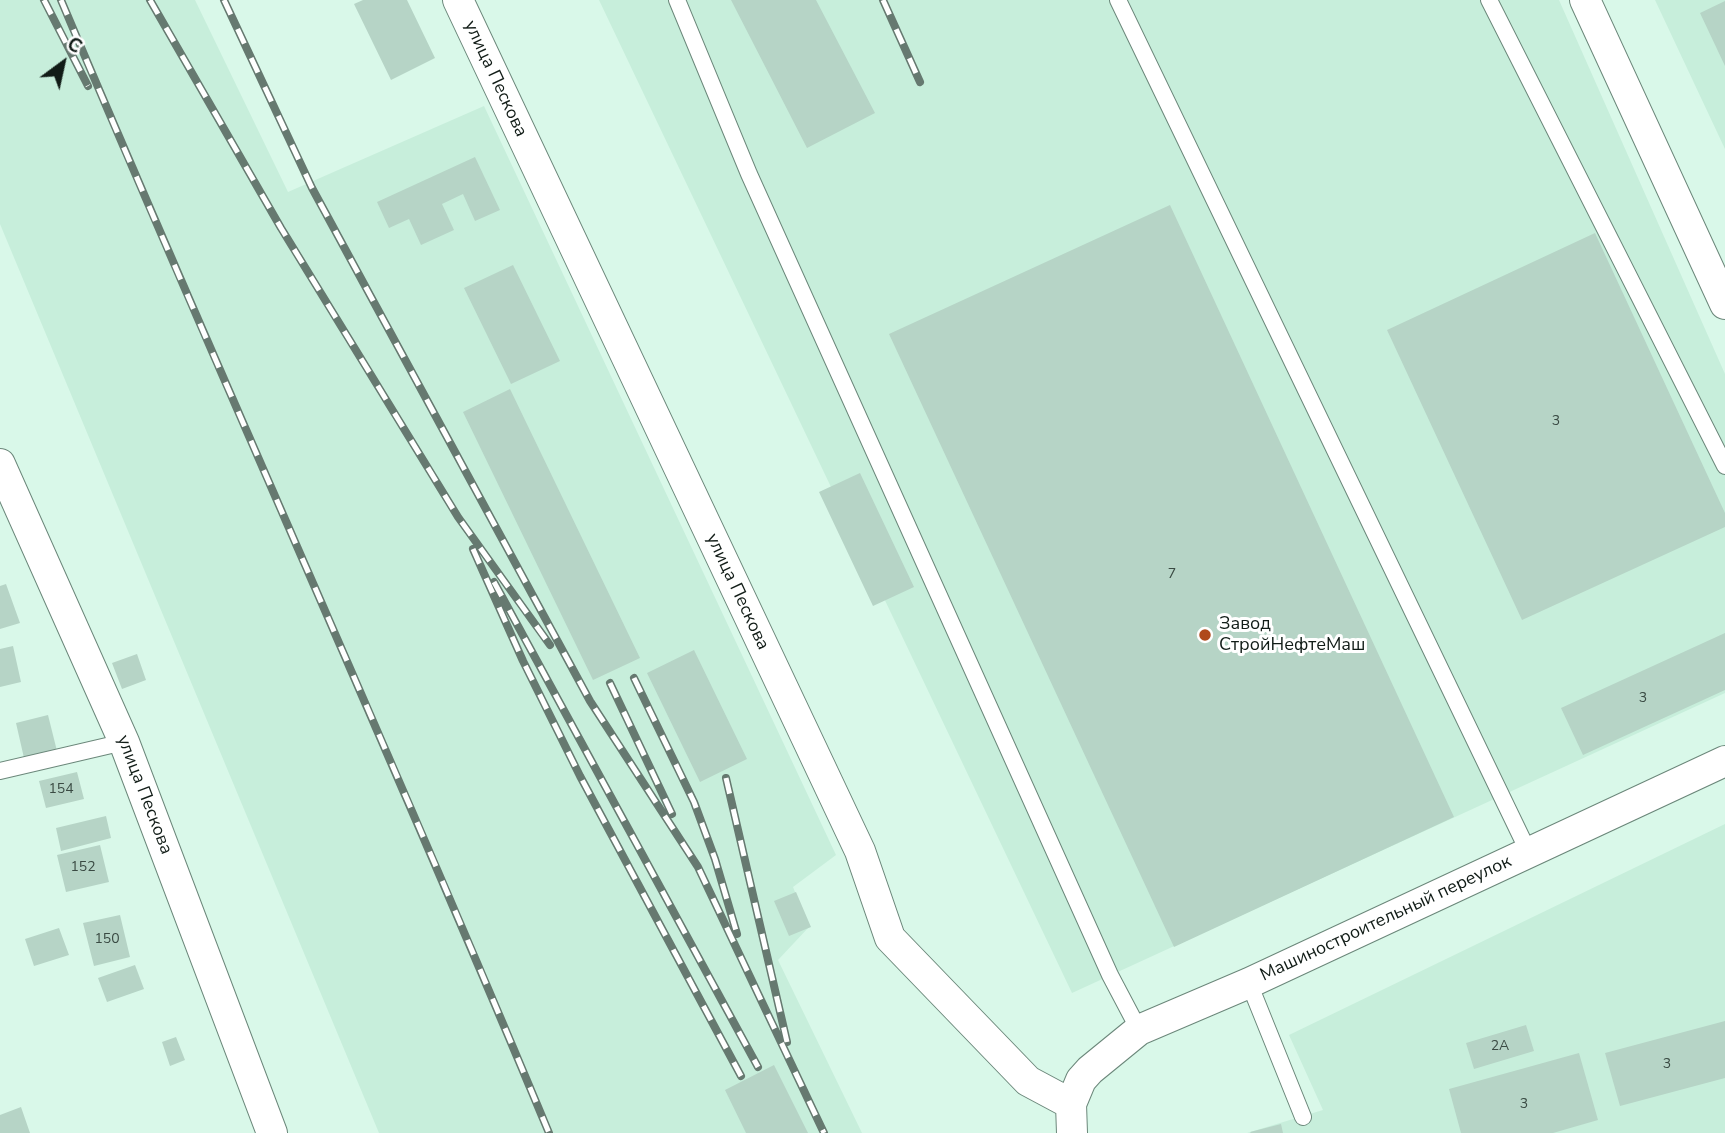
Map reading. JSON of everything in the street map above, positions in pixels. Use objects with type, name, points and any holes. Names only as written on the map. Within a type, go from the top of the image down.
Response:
[{"type":"street","name":"улица Пескова","points":[[458,0],[860,851],[890,938],[1028,1081],[1072,1119]]},
{"type":"street","points":[[1585,0],[1725,304]]},
{"type":"street","name":"улица Пескова","points":[[0,464],[124,742],[272,1133]]},
{"type":"street","name":"Машиностроительный переулок","points":[[1072,1119],[1081,1080],[1139,1030],[1249,983],[1725,761]]},
{"type":"lane","points":[[677,0],[749,174],[1105,962],[1139,1030]]},
{"type":"lane","points":[[1118,0],[1529,853]]},
{"type":"lane","points":[[1489,0],[1725,466]]},
{"type":"lane","points":[[0,771],[124,742]]},
{"type":"lane","points":[[1249,983],[1303,1117]]},
{"type":"shaded area","points":[[0,0],[195,0],[288,192],[484,106],[836,855],[793,887],[809,927],[778,960],[862,1133],[379,1133],[0,224]]},
{"type":"shaded area","points":[[599,0],[1559,0],[1725,374],[1725,693],[1072,993]]},
{"type":"shaded area","points":[[1655,0],[1725,0],[1725,149]]},
{"type":"shaded area","points":[[1725,824],[1725,1133],[1247,1133],[1323,1110],[1289,1035]]},
{"type":"building","points":[[363,0],[407,0],[435,58],[391,80],[354,4]]},
{"type":"building","points":[[731,0],[816,0],[875,113],[807,148]]},
{"type":"building","points":[[1725,1],[1725,66],[1700,13]]},
{"type":"building","points":[[475,157],[500,210],[475,221],[463,194],[442,204],[454,230],[421,245],[409,219],[389,228],[377,202]]},
{"type":"building","points":[[1170,205],[1454,817],[1174,947],[889,334]]},
{"type":"building","points":[[1595,233],[1725,513],[1725,527],[1522,620],[1387,330]]},
{"type":"building","points":[[513,265],[560,361],[511,384],[464,288]]},
{"type":"building","points":[[510,389],[640,658],[593,680],[463,412]]},
{"type":"building","points":[[860,473],[914,587],[873,606],[819,492]]},
{"type":"building","points":[[6,584],[20,623],[0,629],[0,586]]},
{"type":"building","points":[[1725,633],[1725,690],[1583,755],[1561,708]]},
{"type":"building","points":[[13,646],[21,682],[0,687],[0,649]]},
{"type":"building","points":[[694,650],[747,759],[700,782],[647,673]]},
{"type":"building","points":[[137,654],[146,680],[122,689],[112,663]]},
{"type":"building","points":[[48,715],[57,751],[24,758],[16,723]]},
{"type":"building","points":[[77,772],[84,799],[46,808],[39,781]]},
{"type":"building","points":[[106,816],[111,838],[61,851],[56,828]]},
{"type":"building","points":[[100,845],[109,882],[66,892],[57,855]]},
{"type":"building","points":[[796,892],[811,927],[789,936],[774,901]]},
{"type":"building","points":[[120,915],[130,957],[94,966],[83,923]]},
{"type":"building","points":[[59,928],[69,955],[34,966],[25,939]]},
{"type":"building","points":[[135,965],[144,989],[107,1002],[98,978]]},
{"type":"building","points":[[1725,1021],[1725,1078],[1620,1106],[1605,1053]]},
{"type":"building","points":[[1526,1025],[1534,1051],[1474,1069],[1466,1043]]},
{"type":"building","points":[[176,1037],[185,1060],[170,1066],[162,1042]]},
{"type":"building","points":[[1579,1053],[1598,1120],[1553,1133],[1461,1133],[1449,1089]]},
{"type":"building","points":[[774,1065],[808,1133],[746,1133],[725,1090]]},
{"type":"building","points":[[21,1107],[30,1133],[0,1133],[0,1115]]},
{"type":"building","points":[[1281,1124],[1283,1133],[1250,1132]]},
{"type":"railway","points":[[44,0],[88,86]]},
{"type":"railway","points":[[61,0],[429,849],[549,1133]]},
{"type":"railway","points":[[150,0],[281,228],[458,517],[550,645]]},
{"type":"railway","points":[[224,0],[312,188],[590,701],[698,867],[824,1133]]},
{"type":"railway","points":[[883,0],[920,82]]},
{"type":"railway","points":[[473,549],[523,661],[580,776],[741,1076]]},
{"type":"railway","points":[[494,582],[758,1067]]},
{"type":"railway","points":[[634,678],[694,802],[715,859],[737,934]]},
{"type":"railway","points":[[610,683],[672,814]]},
{"type":"railway","points":[[726,778],[787,1042]]},
{"type":"place","name":"Завод СтройНефтеМаш","points":[[1205,635]]}]
